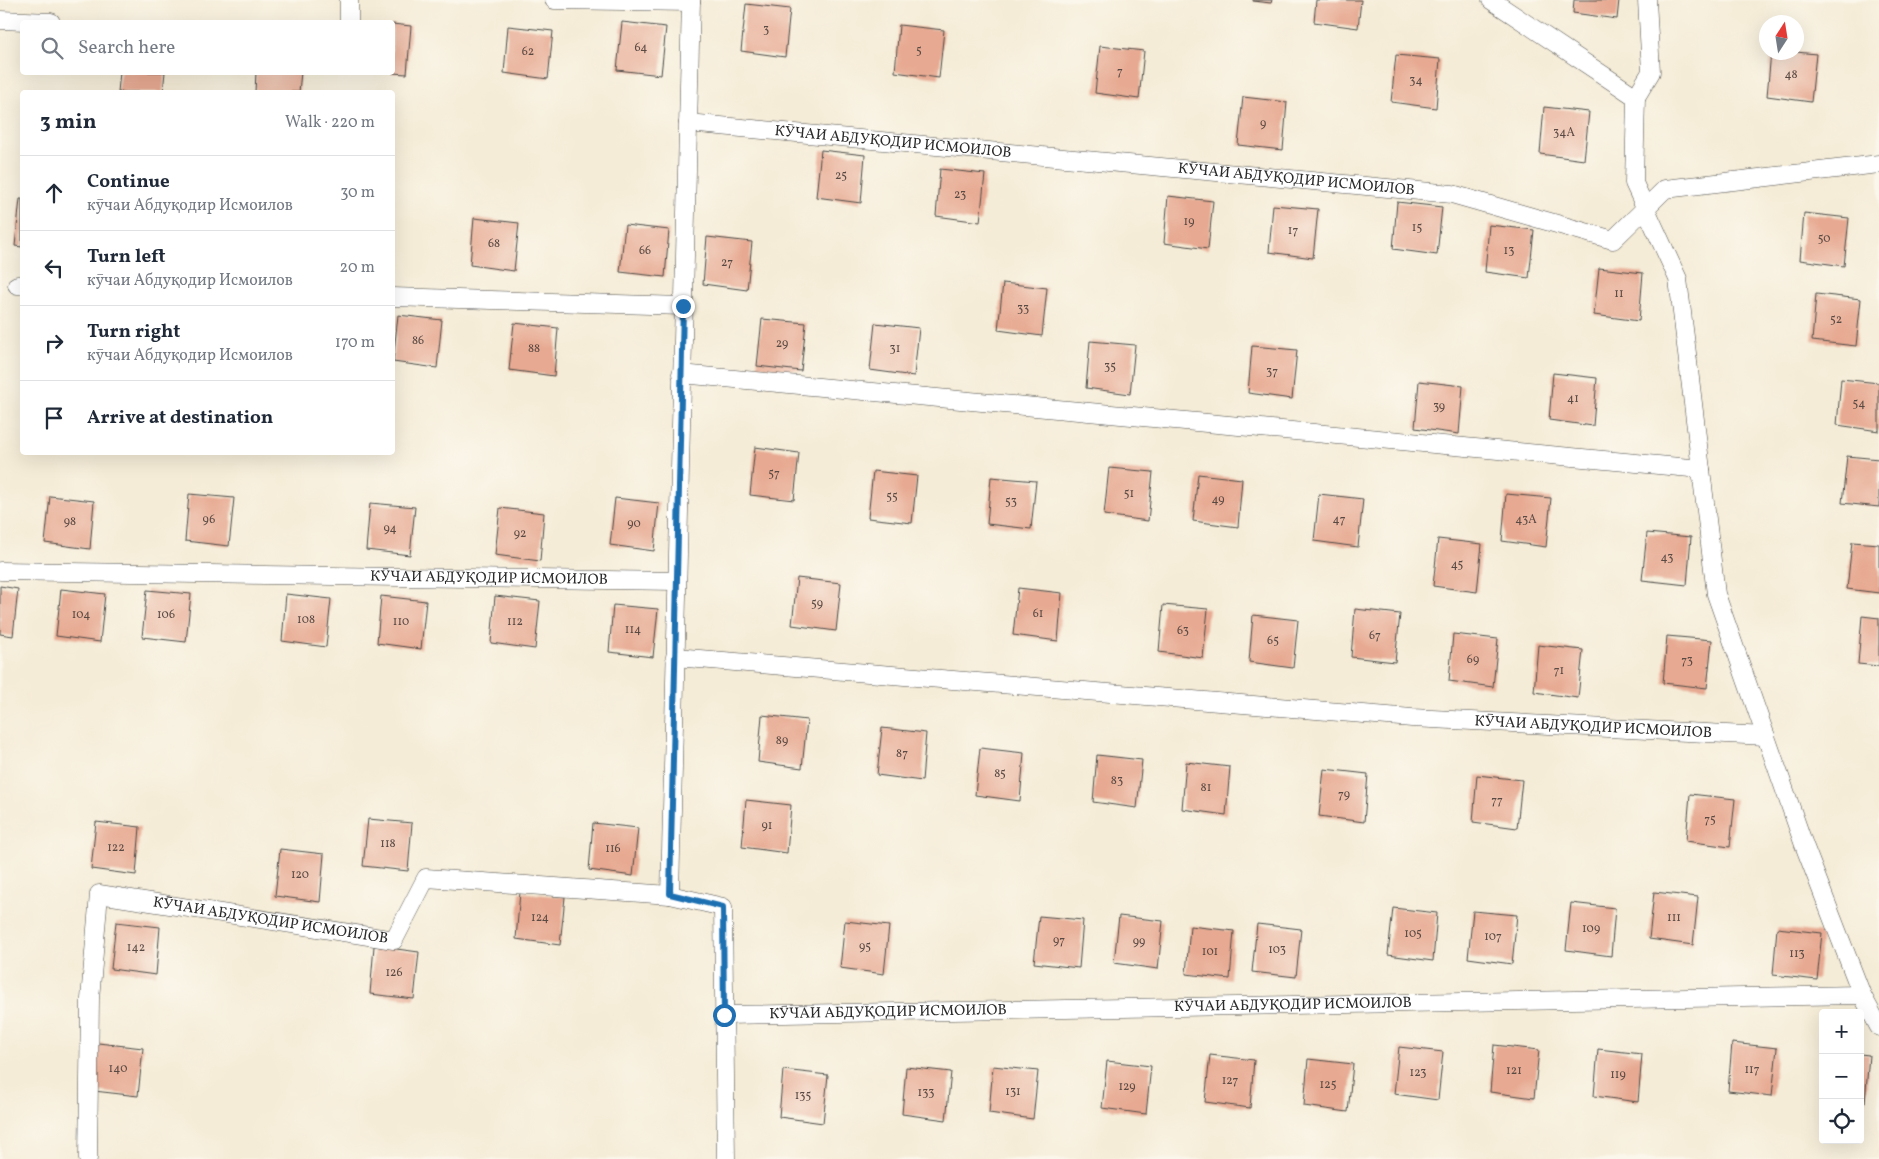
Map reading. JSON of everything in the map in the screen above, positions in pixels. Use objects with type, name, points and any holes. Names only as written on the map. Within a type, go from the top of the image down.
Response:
[{"type":"street","points":[[349,0],[349,20]]},
{"type":"street","points":[[554,0],[691,1],[670,894]]},
{"type":"street","points":[[1491,0],[1636,97]]},
{"type":"street","points":[[1647,0],[1651,72],[1636,97],[1634,183],[1678,278],[1716,594],[1804,845],[1862,995],[1879,1028]]},
{"type":"street","points":[[0,20],[20,21]]},
{"type":"street","name":"КӮЧАИ АБДУҚОДИР ИСМОИЛОВ","points":[[688,123],[1452,194],[1613,240],[1665,189],[1879,164]]},
{"type":"street","points":[[395,297],[683,306]]},
{"type":"street","points":[[681,374],[1701,469]]},
{"type":"street","name":"КӮЧАИ АБДУҚОДИР ИСМОИЛОВ","points":[[0,571],[676,581]]},
{"type":"street","name":"КӮЧАИ АБДУҚОДИР ИСМОИЛОВ","points":[[675,657],[1412,718],[1766,736]]},
{"type":"street","name":"КӮЧАИ АБДУҚОДИР ИСМОИЛОВ","points":[[88,1159],[90,999],[99,894],[394,940],[426,878],[670,894],[723,907],[726,1159]]},
{"type":"street","name":"КӮЧАИ АБДУҚОДИР ИСМОИЛОВ","points":[[724,1015],[1862,995]]},
{"type":"building","points":[[1253,0],[1272,0],[1271,3]]},
{"type":"building","points":[[1316,0],[1361,0],[1358,28],[1314,22]]},
{"type":"building","points":[[1574,0],[1619,0],[1617,19],[1573,13]]},
{"type":"building","points":[[746,4],[790,9],[785,57],[741,51]]},
{"type":"building","points":[[622,22],[666,27],[661,75],[617,70]]},
{"type":"building","points":[[395,24],[411,26],[407,74],[395,73]]},
{"type":"building","points":[[899,25],[944,30],[939,78],[895,72]]},
{"type":"building","points":[[508,26],[553,31],[548,79],[504,73]]},
{"type":"building","points":[[1100,46],[1144,51],[1139,99],[1095,93]]},
{"type":"building","points":[[1804,53],[1816,54],[1811,102],[1767,96],[1770,60],[1804,60]]},
{"type":"building","points":[[1396,55],[1440,59],[1436,108],[1391,102]]},
{"type":"building","points":[[120,75],[165,75],[163,90],[118,90]]},
{"type":"building","points":[[256,75],[301,75],[299,90],[255,90]]},
{"type":"building","points":[[1243,97],[1287,102],[1283,150],[1238,145]]},
{"type":"building","points":[[1544,107],[1589,112],[1584,160],[1540,154]]},
{"type":"building","points":[[821,150],[865,155],[861,203],[816,197]]},
{"type":"building","points":[[940,169],[985,174],[980,222],[936,216]]},
{"type":"building","points":[[1168,196],[1213,201],[1208,249],[1164,243]]},
{"type":"building","points":[[20,199],[20,247],[15,246]]},
{"type":"building","points":[[1397,202],[1442,207],[1437,255],[1393,249]]},
{"type":"building","points":[[1273,205],[1318,209],[1313,258],[1269,252]]},
{"type":"building","points":[[1804,213],[1849,218],[1844,266],[1800,260]]},
{"type":"building","points":[[474,218],[519,223],[514,271],[470,265]]},
{"type":"building","points":[[625,225],[669,230],[665,277],[620,272]]},
{"type":"building","points":[[1489,225],[1534,230],[1529,278],[1485,272]]},
{"type":"building","points":[[707,237],[752,242],[747,290],[703,284]]},
{"type":"building","points":[[1599,268],[1643,273],[1639,321],[1594,315]]},
{"type":"building","points":[[1003,283],[1047,288],[1042,336],[998,330]]},
{"type":"building","points":[[1816,294],[1861,299],[1856,346],[1812,341]]},
{"type":"building","points":[[398,315],[442,320],[437,368],[395,362]]},
{"type":"building","points":[[762,319],[806,323],[801,371],[757,366]]},
{"type":"building","points":[[514,323],[558,328],[554,376],[509,370]]},
{"type":"building","points":[[875,323],[919,328],[914,376],[870,370]]},
{"type":"building","points":[[1090,341],[1135,345],[1130,394],[1086,388]]},
{"type":"building","points":[[1252,346],[1297,350],[1292,399],[1248,393]]},
{"type":"building","points":[[1553,373],[1597,378],[1593,426],[1549,420]]},
{"type":"building","points":[[1841,379],[1879,383],[1879,431],[1837,425]]},
{"type":"building","points":[[1419,381],[1463,386],[1459,434],[1415,428]]},
{"type":"building","points":[[755,447],[799,453],[794,500],[750,495]]},
{"type":"building","points":[[1847,456],[1879,459],[1879,507],[1842,503]]},
{"type":"building","points":[[1109,468],[1153,472],[1148,521],[1104,515]]},
{"type":"building","points":[[873,471],[917,476],[912,523],[868,518]]},
{"type":"building","points":[[1198,474],[1242,479],[1238,527],[1193,521]]},
{"type":"building","points":[[991,477],[1036,481],[1031,529],[987,524]]},
{"type":"building","points":[[189,494],[234,498],[229,546],[185,541]]},
{"type":"building","points":[[1319,494],[1363,499],[1358,547],[1314,541]]},
{"type":"building","points":[[1506,494],[1551,498],[1546,547],[1502,541]]},
{"type":"building","points":[[50,496],[94,501],[90,549],[45,543]]},
{"type":"building","points":[[615,498],[659,503],[654,551],[610,545]]},
{"type":"building","points":[[370,503],[415,507],[410,555],[366,550]]},
{"type":"building","points":[[500,508],[544,513],[540,561],[495,555]]},
{"type":"building","points":[[1647,533],[1691,537],[1687,585],[1642,580]]},
{"type":"building","points":[[1438,539],[1482,544],[1477,592],[1433,586]]},
{"type":"building","points":[[1852,542],[1879,544],[1879,593],[1847,589]]},
{"type":"building","points":[[797,578],[841,583],[836,631],[792,625]]},
{"type":"building","points":[[0,586],[18,589],[13,636],[0,634]]},
{"type":"building","points":[[1018,588],[1062,593],[1058,641],[1013,635]]},
{"type":"building","points":[[61,589],[105,594],[100,642],[56,636]]},
{"type":"building","points":[[147,590],[191,594],[186,642],[142,637]]},
{"type":"building","points":[[286,594],[331,599],[326,647],[282,641]]},
{"type":"building","points":[[381,596],[426,601],[421,649],[377,643]]},
{"type":"building","points":[[495,596],[540,601],[535,649],[491,643]]},
{"type":"building","points":[[613,605],[658,609],[653,657],[609,652]]},
{"type":"building","points":[[1163,605],[1208,609],[1203,658],[1159,652]]},
{"type":"building","points":[[1355,609],[1400,614],[1395,662],[1351,657]]},
{"type":"building","points":[[1253,615],[1298,620],[1293,668],[1249,662]]},
{"type":"building","points":[[1862,616],[1879,618],[1879,666],[1858,664]]},
{"type":"building","points":[[1453,634],[1498,639],[1493,687],[1449,681]]},
{"type":"building","points":[[1667,636],[1712,640],[1707,688],[1663,683]]},
{"type":"building","points":[[1538,645],[1583,650],[1578,698],[1534,692]]},
{"type":"building","points":[[762,715],[807,720],[802,768],[758,762]]},
{"type":"building","points":[[882,728],[926,733],[922,781],[877,775]]},
{"type":"building","points":[[980,748],[1024,753],[1020,801],[975,795]]},
{"type":"building","points":[[1097,755],[1142,760],[1137,808],[1093,802]]},
{"type":"building","points":[[1186,762],[1230,767],[1226,815],[1182,809]]},
{"type":"building","points":[[1324,769],[1368,774],[1364,822],[1319,816]]},
{"type":"building","points":[[1477,775],[1522,780],[1517,828],[1473,822]]},
{"type":"building","points":[[1690,794],[1735,799],[1730,847],[1686,841]]},
{"type":"building","points":[[746,800],[791,805],[787,853],[742,847]]},
{"type":"building","points":[[368,819],[412,823],[408,871],[363,866]]},
{"type":"building","points":[[96,822],[140,827],[136,875],[91,869]]},
{"type":"building","points":[[593,823],[638,828],[633,876],[589,870]]},
{"type":"building","points":[[280,849],[324,854],[320,902],[275,896]]},
{"type":"building","points":[[520,892],[565,897],[560,945],[516,939]]},
{"type":"building","points":[[1654,892],[1698,897],[1693,945],[1649,939]]},
{"type":"building","points":[[1571,903],[1615,908],[1611,956],[1566,950]]},
{"type":"building","points":[[1393,908],[1437,913],[1433,961],[1388,955]]},
{"type":"building","points":[[1473,911],[1517,915],[1512,964],[1468,958]]},
{"type":"building","points":[[1039,916],[1083,920],[1079,968],[1034,963]]},
{"type":"building","points":[[1119,916],[1163,921],[1158,969],[1114,963]]},
{"type":"building","points":[[845,921],[889,926],[884,974],[840,968]]},
{"type":"building","points":[[116,922],[160,927],[156,975],[111,969]]},
{"type":"building","points":[[1257,924],[1301,929],[1296,977],[1252,972]]},
{"type":"building","points":[[1190,926],[1234,931],[1230,979],[1186,974]]},
{"type":"building","points":[[1777,928],[1822,933],[1817,980],[1773,975]]},
{"type":"building","points":[[374,946],[419,952],[414,999],[370,994]]},
{"type":"building","points":[[98,1043],[143,1048],[138,1096],[94,1091]]},
{"type":"building","points":[[1732,1043],[1777,1048],[1772,1096],[1728,1091]]},
{"type":"building","points":[[1494,1045],[1539,1050],[1534,1098],[1490,1092]]},
{"type":"building","points":[[1399,1047],[1443,1052],[1438,1100],[1394,1094]]},
{"type":"building","points":[[1598,1049],[1642,1054],[1638,1102],[1594,1096]]},
{"type":"building","points":[[1864,1054],[1869,1055],[1864,1103]]},
{"type":"building","points":[[1210,1055],[1254,1060],[1250,1108],[1205,1102]]},
{"type":"building","points":[[1308,1059],[1353,1064],[1348,1112],[1304,1106]]},
{"type":"building","points":[[1107,1061],[1151,1066],[1146,1114],[1102,1108]]},
{"type":"building","points":[[993,1066],[1038,1071],[1033,1119],[989,1113]]},
{"type":"building","points":[[906,1067],[951,1072],[946,1120],[902,1114]]},
{"type":"building","points":[[783,1070],[828,1075],[823,1123],[779,1117]]},
{"type":"route","points":[[683,306],[670,894],[723,907],[724,1015]]}]
